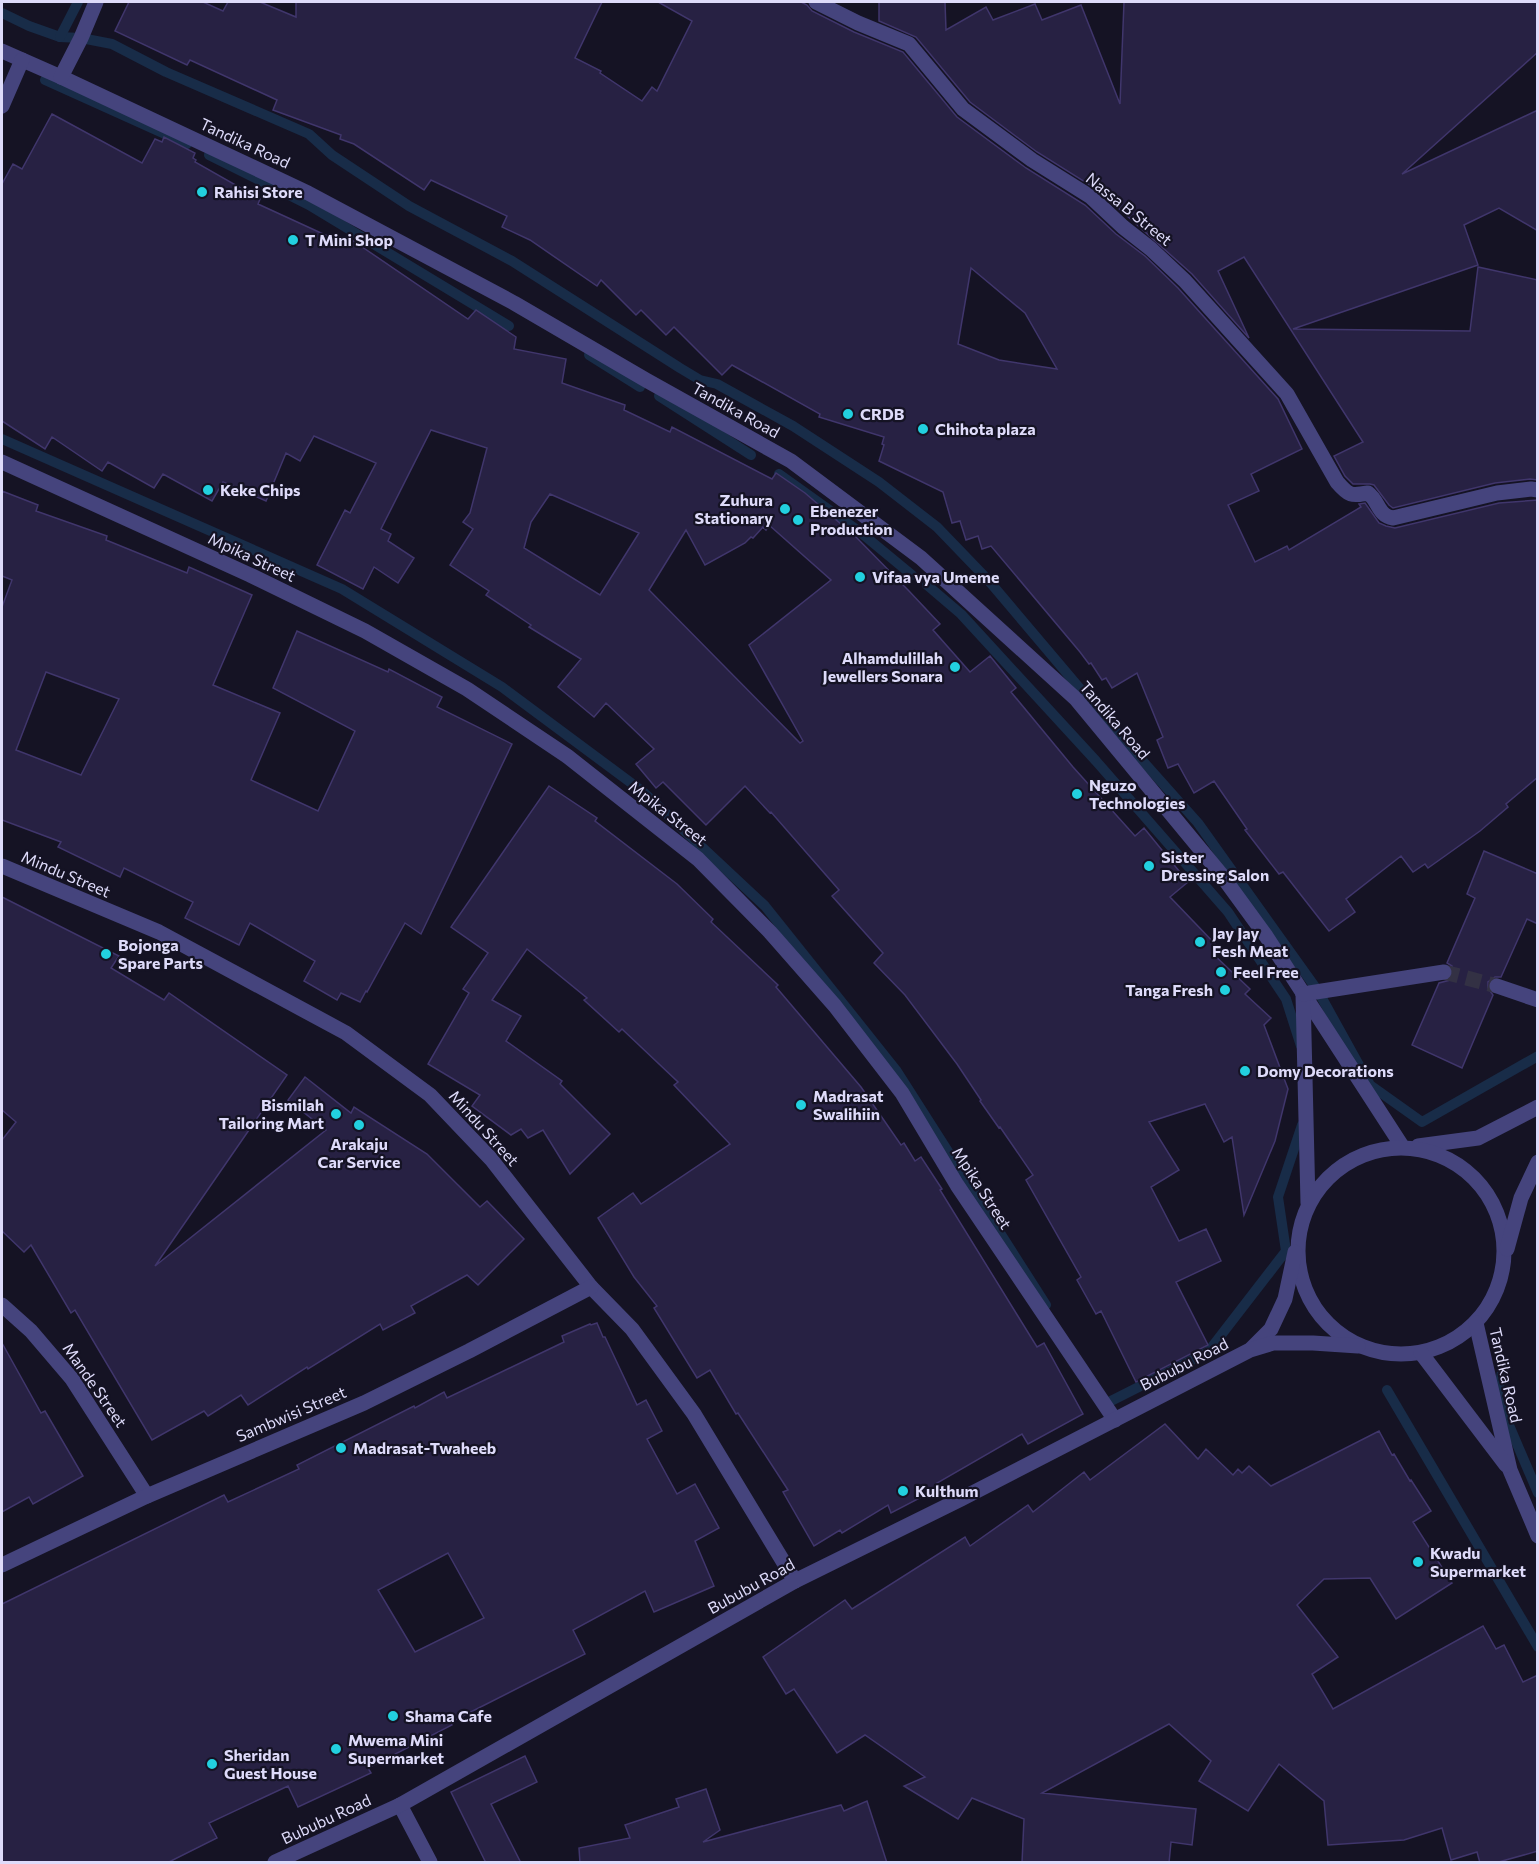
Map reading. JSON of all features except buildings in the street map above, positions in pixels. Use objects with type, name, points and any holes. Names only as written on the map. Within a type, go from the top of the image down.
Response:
[{"type":"street","points":[[61,77],[96,2]]},
{"type":"street","name":"Nassa B Street","points":[[816,2],[858,23],[909,44],[963,109],[1032,160],[1091,197],[1151,249],[1200,297],[1287,394],[1337,482],[1346,493],[1353,495],[1368,493],[1373,497],[1382,513],[1393,518],[1497,493],[1538,490]]},
{"type":"street","name":"Tandika Road","points":[[2,51],[318,198],[514,303],[791,461],[921,558],[1076,699],[1220,873],[1266,936],[1407,1147]]},
{"type":"street","points":[[2,106],[22,60]]},
{"type":"street","name":"Mpika Street","points":[[2,462],[250,575],[376,637],[467,689],[567,756],[698,859],[770,932],[835,1006],[902,1093],[957,1185],[1115,1420]]},
{"type":"street","name":"Mindu Street","points":[[2,866],[159,932],[346,1033],[430,1095],[491,1160],[591,1287],[632,1329],[694,1414],[795,1581]]},
{"type":"street","points":[[1250,1350],[1271,1329],[1285,1299],[1308,1203],[1303,994],[1444,972]]},
{"type":"street","points":[[1497,986],[1538,1000]]},
{"type":"street","points":[[1308,1203],[1347,1161],[1407,1147],[1478,1138],[1538,1107]]},
{"type":"street","points":[[1407,1147],[1450,1159],[1481,1185],[1500,1220],[1504,1259]]},
{"type":"street","points":[[1250,1350],[1273,1343],[1313,1343],[1358,1346],[1389,1354],[1421,1353],[1476,1323],[1488,1309],[1496,1292],[1521,1198],[1538,1162]]},
{"type":"street","points":[[1297,1244],[1303,1285],[1324,1321],[1358,1346]]},
{"type":"street","name":"Sambwisi Street","points":[[2,1565],[147,1496],[364,1403],[591,1287]]},
{"type":"street","name":"Mande Street","points":[[2,1305],[32,1330],[72,1379],[147,1496]]},
{"type":"street","name":"Tandika Road","points":[[1476,1323],[1510,1470],[1538,1536]]},
{"type":"street","name":"Bububu Road","points":[[274,1863],[400,1805],[795,1581],[1250,1350]]},
{"type":"street","points":[[1421,1353],[1510,1470]]},
{"type":"street","points":[[400,1805],[430,1863]]},
{"type":"waterway","points":[[60,37],[78,2]]},
{"type":"waterway","points":[[2,13],[60,37],[81,38],[112,44],[166,72],[309,134],[332,155],[409,206],[512,261],[700,380],[717,384],[793,426],[879,482],[937,527],[989,581],[1115,730],[1198,823],[1318,991],[1370,1085],[1422,1122],[1538,1056]]},
{"type":"waterway","points":[[45,80],[187,144]]},
{"type":"waterway","points":[[209,155],[309,205],[509,326]]},
{"type":"waterway","points":[[589,355],[640,387]]},
{"type":"waterway","points":[[659,396],[751,455]]},
{"type":"waterway","points":[[2,439],[342,589],[502,687],[642,791],[765,906],[896,1070],[1046,1305]]},
{"type":"waterway","points":[[779,474],[860,532],[912,575]]},
{"type":"waterway","points":[[927,585],[961,614],[1096,761],[1228,912],[1286,999],[1301,1046]]},
{"type":"waterway","points":[[1102,1399],[1105,1404],[1208,1352],[1286,1251],[1278,1197],[1302,1125]]},
{"type":"waterway","points":[[1504,1362],[1497,1397],[1538,1493]]},
{"type":"waterway","points":[[1387,1390],[1538,1647]]},
{"type":"tunnel","points":[[1444,972],[1497,986]]},
{"type":"place","name":"Rahisi Store","points":[[202,192]]},
{"type":"place","name":"T Mini Shop","points":[[293,240]]},
{"type":"place","name":"CRDB","points":[[848,414]]},
{"type":"place","name":"Chihota plaza","points":[[923,429]]},
{"type":"place","name":"Keke Chips","points":[[208,490]]},
{"type":"place","name":"Zuhura Stationary","points":[[785,509]]},
{"type":"place","name":"Ebenezer Production","points":[[798,520]]},
{"type":"place","name":"Vifaa vya Umeme","points":[[860,577]]},
{"type":"place","name":"Alhamdulillah Jewellers Sonara","points":[[955,667]]},
{"type":"place","name":"Nguzo Technologies","points":[[1077,794]]},
{"type":"place","name":"Sister Dressing Salon","points":[[1149,866]]},
{"type":"place","name":"Jay Jay Fesh Meat","points":[[1200,942]]},
{"type":"place","name":"Bojonga Spare Parts","points":[[106,954]]},
{"type":"place","name":"Feel Free","points":[[1221,972]]},
{"type":"place","name":"Tanga Fresh","points":[[1225,990]]},
{"type":"place","name":"Domy Decorations","points":[[1245,1071]]},
{"type":"place","name":"Madrasat Swalihiin","points":[[801,1105]]},
{"type":"place","name":"Bismilah Tailoring Mart","points":[[336,1114]]},
{"type":"place","name":"Arakaju Car Service","points":[[359,1125]]},
{"type":"place","name":"Madrasat-Twaheeb","points":[[341,1448]]},
{"type":"place","name":"Kulthum","points":[[903,1491]]},
{"type":"place","name":"Kwadu Supermarket","points":[[1418,1562]]},
{"type":"place","name":"Shama Cafe","points":[[393,1716]]},
{"type":"place","name":"Mwema Mini Supermarket","points":[[336,1749]]},
{"type":"place","name":"Sheridan Guest House","points":[[212,1764]]}]
